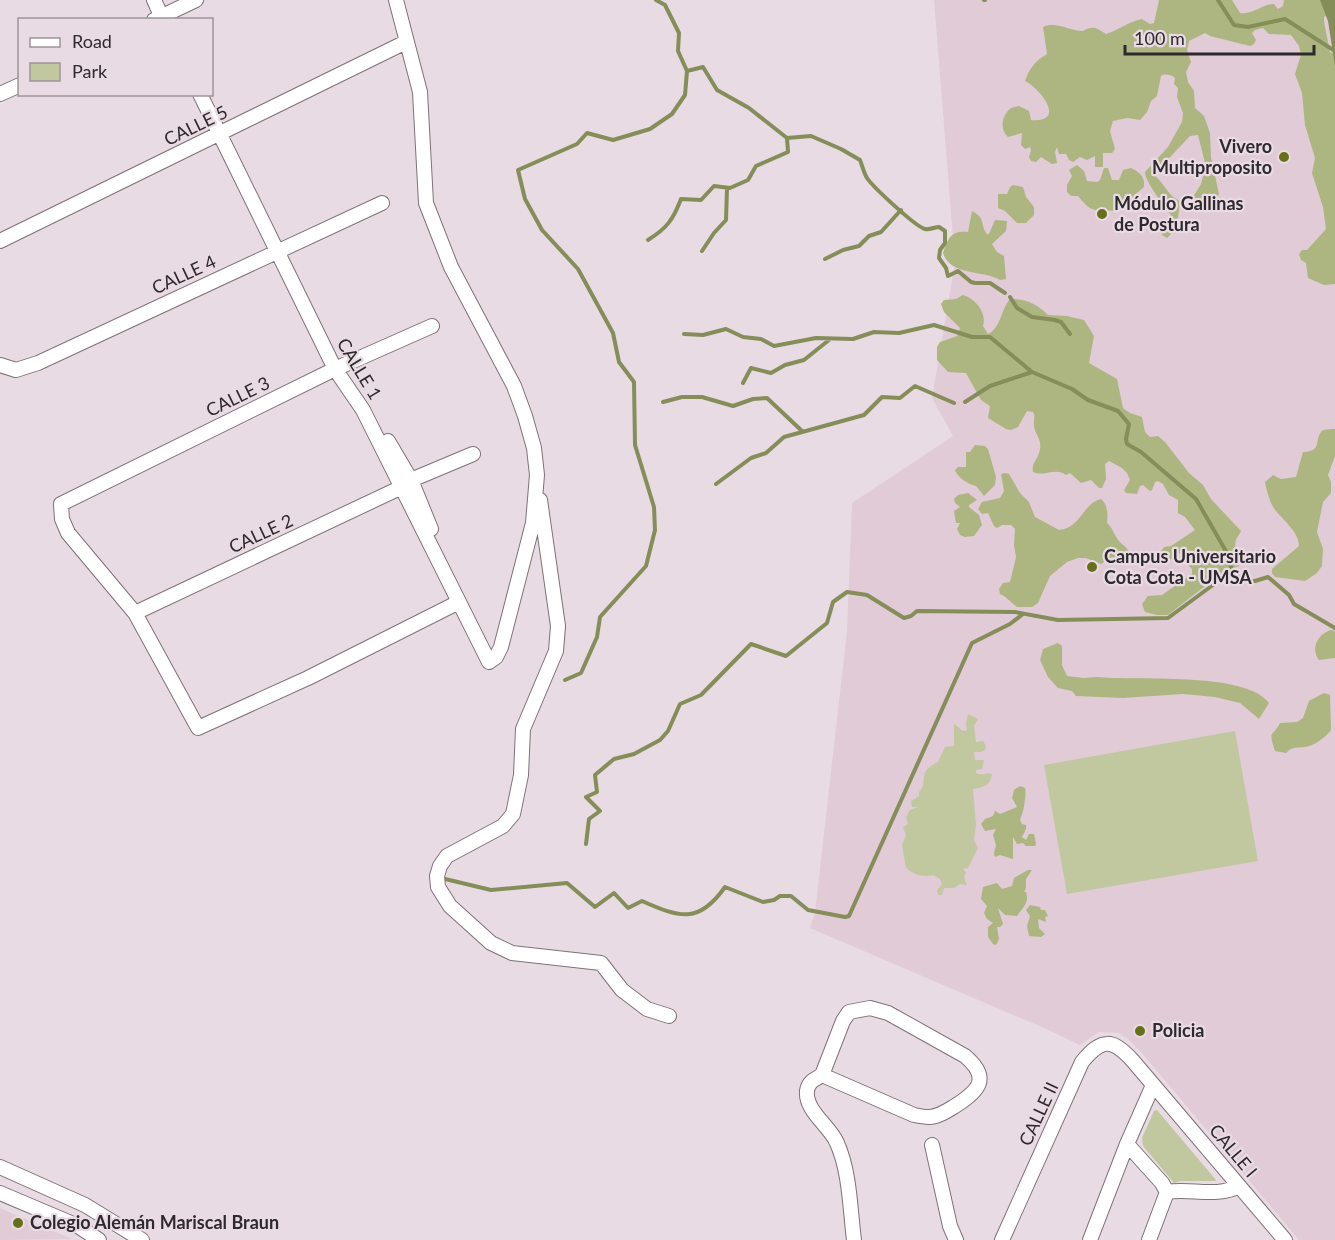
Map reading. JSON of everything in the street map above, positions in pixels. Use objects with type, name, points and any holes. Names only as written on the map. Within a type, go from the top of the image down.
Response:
[{"type":"street","points":[[154,0],[159,18],[196,0]]},
{"type":"street","points":[[396,0],[420,92],[426,203],[451,267],[514,386],[525,416],[534,448],[558,626],[556,651],[523,729],[521,775],[513,814],[503,826],[447,856],[437,876],[438,887],[450,906],[491,943],[512,953],[601,963],[622,990],[647,1009],[669,1016]]},
{"type":"street","name":"CALLE 5","points":[[0,241],[406,42]]},
{"type":"street","points":[[0,94],[18,86]]},
{"type":"street","name":"CALLE 1","points":[[201,96],[335,369],[392,447],[406,484],[432,531],[442,568],[459,602]]},
{"type":"street","name":"CALLE 4","points":[[0,365],[16,370],[38,363],[382,204]]},
{"type":"street","name":"CALLE 3","points":[[135,613],[68,533],[62,519],[61,504],[335,369],[432,326]]},
{"type":"street","name":"CALLE 2","points":[[135,613],[473,454]]},
{"type":"street","points":[[135,613],[198,728],[308,678],[459,602],[489,662],[496,657],[501,647],[533,523],[537,475]]},
{"type":"street","points":[[822,1075],[914,1115],[929,1117],[944,1113],[968,1098],[978,1087],[980,1075],[976,1065],[965,1056],[888,1013],[870,1008],[849,1012],[843,1021],[822,1075],[812,1080],[807,1089],[807,1097],[813,1111],[837,1141],[844,1165],[854,1240]]},
{"type":"street","name":"CALLE II","points":[[1002,1240],[1082,1062],[1099,1046],[1111,1043],[1121,1048],[1133,1061]]},
{"type":"street","name":"CALLE I","points":[[1133,1061],[1285,1240]]},
{"type":"street","points":[[1089,1240],[1153,1085]]},
{"type":"street","points":[[1127,1144],[1162,1183],[1167,1192],[1149,1240]]},
{"type":"street","points":[[932,1145],[950,1227],[956,1240]]},
{"type":"street","points":[[0,1167],[105,1216],[142,1240]]},
{"type":"street","points":[[1167,1192],[1183,1190],[1211,1192],[1230,1190],[1239,1186]]},
{"type":"street","points":[[0,1193],[78,1226],[98,1239],[105,1216]]},
{"type":"shaded area","name":"Campus Universitario Cota Cota - UMSA","points":[[934,0],[1335,0],[1335,1240],[1299,1240],[1141,1052],[1118,1033],[1099,1032],[1080,1045],[810,928],[815,913],[847,631],[852,503],[953,436],[932,398],[955,263]]},
{"type":"shaded area","points":[[1159,0],[1232,0],[1240,13],[1245,13],[1270,4],[1274,4],[1278,9],[1283,6],[1284,0],[1329,0],[1330,13],[1324,17],[1324,22],[1330,52],[1335,54],[1335,284],[1324,285],[1308,278],[1306,263],[1301,260],[1299,254],[1302,250],[1307,250],[1326,229],[1323,207],[1312,173],[1315,158],[1305,125],[1302,93],[1295,74],[1301,55],[1299,46],[1291,35],[1269,34],[1263,28],[1252,33],[1256,40],[1250,46],[1205,33],[1189,41],[1187,50],[1191,62],[1186,72],[1188,82],[1194,91],[1195,108],[1204,116],[1210,133],[1211,157],[1219,194],[1214,202],[1198,202],[1193,197],[1201,184],[1206,167],[1198,135],[1190,136],[1155,173],[1170,193],[1180,201],[1178,218],[1170,225],[1171,234],[1167,238],[1162,235],[1161,227],[1171,215],[1151,187],[1145,172],[1168,147],[1182,122],[1183,113],[1177,97],[1178,88],[1174,84],[1174,77],[1161,76],[1157,96],[1151,101],[1147,112],[1140,120],[1127,118],[1113,121],[1110,131],[1115,149],[1112,153],[1103,153],[1103,167],[1095,167],[1095,156],[1087,160],[1080,157],[1073,162],[1066,154],[1059,154],[1057,147],[1055,152],[1057,163],[1052,164],[1041,157],[1036,162],[1031,161],[1030,147],[1025,149],[1021,145],[1022,133],[1008,137],[1005,134],[1003,122],[1005,114],[1011,108],[1019,106],[1029,111],[1031,120],[1042,120],[1048,116],[1048,105],[1038,91],[1025,81],[1033,65],[1047,54],[1043,27],[1053,25],[1078,31],[1095,28],[1106,34],[1142,19],[1150,24],[1154,23]]},
{"type":"shaded area","points":[[1320,0],[1335,0],[1335,66],[1328,21]]},
{"type":"shaded area","points":[[1077,165],[1084,171],[1087,181],[1097,182],[1104,168],[1108,168],[1112,180],[1119,180],[1123,170],[1131,168],[1141,175],[1144,187],[1116,211],[1094,210],[1078,196],[1071,196],[1067,192],[1067,185],[1072,176],[1069,170]]},
{"type":"shaded area","points":[[1013,185],[1023,187],[1026,197],[1034,207],[1034,215],[1026,223],[1017,223],[1005,211],[998,208],[998,194],[1007,194]]},
{"type":"shaded area","points":[[972,211],[981,219],[987,234],[995,220],[1007,221],[1006,231],[992,244],[997,252],[1004,256],[1006,279],[1000,280],[960,269],[953,266],[943,253],[951,236],[958,232],[968,232]]},
{"type":"shaded area","points":[[963,295],[979,307],[983,316],[983,326],[988,334],[996,327],[1010,299],[1031,303],[1048,315],[1084,320],[1094,336],[1089,363],[1117,379],[1123,408],[1142,417],[1145,432],[1150,437],[1158,436],[1165,442],[1189,473],[1203,485],[1211,499],[1241,531],[1235,543],[1239,566],[1223,572],[1168,615],[1145,612],[1142,604],[1148,596],[1162,595],[1192,574],[1192,569],[1185,562],[1183,555],[1179,553],[1170,560],[1165,559],[1160,553],[1164,547],[1171,546],[1195,530],[1185,517],[1178,513],[1178,500],[1169,495],[1163,484],[1158,481],[1150,491],[1143,485],[1140,486],[1137,494],[1126,493],[1124,490],[1130,480],[1127,473],[1109,461],[1105,464],[1106,479],[1102,488],[1091,480],[1081,483],[1070,473],[1066,475],[1058,472],[1033,472],[1040,446],[1033,412],[1027,411],[1018,427],[1011,430],[1006,429],[988,418],[990,406],[981,400],[966,373],[948,372],[937,360],[937,347],[940,342],[957,336],[960,328],[944,312],[941,304],[944,300],[956,299]]},
{"type":"shaded area","points":[[1335,429],[1335,456],[1328,475],[1331,482],[1331,493],[1323,502],[1317,532],[1323,549],[1322,566],[1317,573],[1305,581],[1275,577],[1272,569],[1299,546],[1296,535],[1272,505],[1265,482],[1273,475],[1281,479],[1296,477],[1303,452],[1316,448],[1322,431]]},
{"type":"shaded area","points":[[975,445],[985,446],[988,449],[996,477],[995,485],[984,496],[976,486],[964,480],[955,470],[958,467],[966,467],[966,452],[970,452]]},
{"type":"shaded area","points":[[1001,474],[1009,474],[1020,493],[1029,502],[1035,517],[1059,530],[1072,525],[1090,506],[1101,499],[1106,507],[1107,523],[1127,549],[1128,558],[1124,562],[1112,557],[1101,564],[1086,558],[1067,562],[1050,576],[1038,603],[1032,607],[1017,607],[1000,594],[999,589],[1003,583],[1010,582],[1016,557],[1015,529],[1011,525],[1002,525],[997,528],[988,513],[982,514],[978,509],[982,502],[1000,498],[1004,491]]},
{"type":"shaded area","points":[[968,493],[977,500],[969,507],[979,515],[982,525],[974,536],[965,537],[960,535],[957,529],[960,523],[956,523],[954,511],[960,507],[954,499],[958,495]]},
{"type":"shaded area","points":[[1331,630],[1335,631],[1335,658],[1319,660],[1315,646],[1322,635]]},
{"type":"shaded area","points":[[1058,643],[1062,646],[1062,665],[1067,676],[1188,679],[1214,682],[1237,686],[1256,693],[1269,703],[1259,719],[1240,703],[1215,697],[1183,694],[1123,698],[1076,696],[1072,691],[1058,688],[1048,677],[1040,660],[1043,649]]},
{"type":"shaded area","points":[[1324,693],[1330,695],[1331,730],[1329,733],[1320,741],[1308,746],[1293,748],[1286,753],[1275,751],[1271,736],[1280,723],[1297,722],[1303,718],[1309,701]]},
{"type":"shaded area","points":[[1020,786],[1025,788],[1020,820],[1026,825],[1026,829],[1022,837],[1026,840],[1029,834],[1034,834],[1036,844],[1026,846],[1023,843],[1017,844],[1013,837],[1013,859],[1000,855],[995,857],[996,845],[993,835],[996,829],[985,831],[981,824],[985,819],[993,816],[995,811],[1000,814],[1017,807],[1012,798],[1014,790]]},
{"type":"shaded area","points":[[1032,870],[1026,879],[1024,892],[1027,896],[1026,902],[1017,916],[1005,915],[998,908],[1003,924],[997,927],[999,939],[996,945],[993,944],[988,937],[988,927],[993,923],[984,913],[987,906],[981,899],[983,887],[997,883],[1002,889],[1012,886],[1014,878]]},
{"type":"shaded area","points":[[1030,905],[1045,910],[1048,916],[1045,917],[1046,922],[1038,919],[1039,928],[1045,934],[1041,937],[1029,936],[1027,926],[1030,916],[1026,910]]},
{"type":"shaded area","name":"Colegio Alemán Mariscal Braun","points":[[0,1208],[72,1239],[0,1240]]},
{"type":"green space","points":[[968,714],[978,719],[974,726],[976,742],[983,741],[986,746],[981,752],[974,752],[975,760],[984,760],[982,769],[976,770],[976,773],[992,774],[988,784],[973,789],[976,825],[974,840],[978,848],[968,868],[963,869],[966,872],[964,878],[967,885],[960,884],[954,888],[944,888],[942,895],[938,895],[937,890],[942,884],[940,879],[933,875],[918,875],[906,868],[902,845],[906,835],[903,827],[908,824],[906,817],[910,810],[918,807],[912,807],[911,801],[919,796],[925,773],[938,762],[945,747],[954,746],[954,724],[963,731],[967,730]]},
{"type":"green space","points":[[1235,731],[1258,861],[1067,894],[1044,765]]},
{"type":"green space","points":[[1157,1110],[1215,1181],[1174,1183],[1143,1146],[1142,1138],[1154,1111]]},
{"type":"waterway","points":[[656,0],[665,5],[679,33],[678,51],[687,71]]},
{"type":"waterway","points":[[1218,0],[1234,25],[1248,27],[1285,19],[1335,51]]},
{"type":"waterway","points":[[565,680],[581,673],[597,637],[600,617],[646,566],[655,530],[654,507],[635,445],[634,382],[619,362],[613,333],[578,269],[542,230],[525,199],[518,170],[577,144],[587,133],[613,140],[650,129],[672,114],[685,95],[687,71],[703,67],[717,90],[749,108],[787,138],[811,136],[860,160],[867,178],[904,214],[920,227],[925,229],[939,227],[945,231],[945,243],[940,250],[939,258],[948,276],[958,271],[971,282],[990,283],[1005,293]]},
{"type":"waterway","points":[[648,240],[669,223],[681,199],[701,200],[714,186],[730,188],[748,180],[756,166],[788,152],[787,138]]},
{"type":"waterway","points":[[702,251],[726,220],[727,188]]},
{"type":"waterway","points":[[825,259],[843,250],[859,246],[869,236],[881,232],[901,210]]},
{"type":"waterway","points":[[1010,297],[1017,308],[1032,317],[1061,322],[1070,334]]},
{"type":"waterway","points":[[684,334],[703,335],[726,329],[743,337],[761,339],[774,346],[816,338],[853,339],[874,332],[899,333],[934,325],[972,337],[990,337],[1032,372],[1072,389],[1088,400],[1118,411],[1129,424],[1127,444],[1141,452],[1196,499],[1227,553],[1232,571],[1243,581],[1255,581],[1268,577],[1289,595],[1294,604],[1335,628]]},
{"type":"waterway","points":[[743,383],[751,368],[771,373],[785,365],[804,360],[829,340]]},
{"type":"waterway","points":[[965,402],[990,386],[1032,372]]},
{"type":"waterway","points":[[716,484],[751,458],[766,453],[784,437],[864,415],[882,397],[900,398],[915,386],[954,403]]},
{"type":"waterway","points":[[663,402],[682,397],[702,397],[733,406],[753,399],[767,398],[802,431]]},
{"type":"waterway","points":[[586,844],[589,819],[600,811],[586,797],[597,792],[595,775],[614,759],[634,754],[660,740],[668,731],[680,704],[701,695],[751,644],[786,656],[827,623],[833,602],[847,592],[867,595],[904,618],[917,611],[1015,612],[1058,620],[1168,618],[1232,571]]},
{"type":"waterway","points":[[441,878],[491,890],[567,883],[595,907],[614,893],[628,908],[642,901],[678,914],[697,912],[706,907],[725,887],[763,902],[780,896],[791,896],[808,910],[849,916],[972,643],[1010,624],[1023,614]]},
{"type":"place","name":"Vivero Multiproposito","points":[[1284,157]]},
{"type":"place","name":"Módulo Gallinas de Postura","points":[[1102,214]]},
{"type":"place","name":"Campus Universitario Cota Cota - UMSA","points":[[1092,567]]},
{"type":"place","name":"Policia","points":[[1140,1031]]},
{"type":"place","name":"Colegio Alemán Mariscal Braun","points":[[18,1223]]}]
